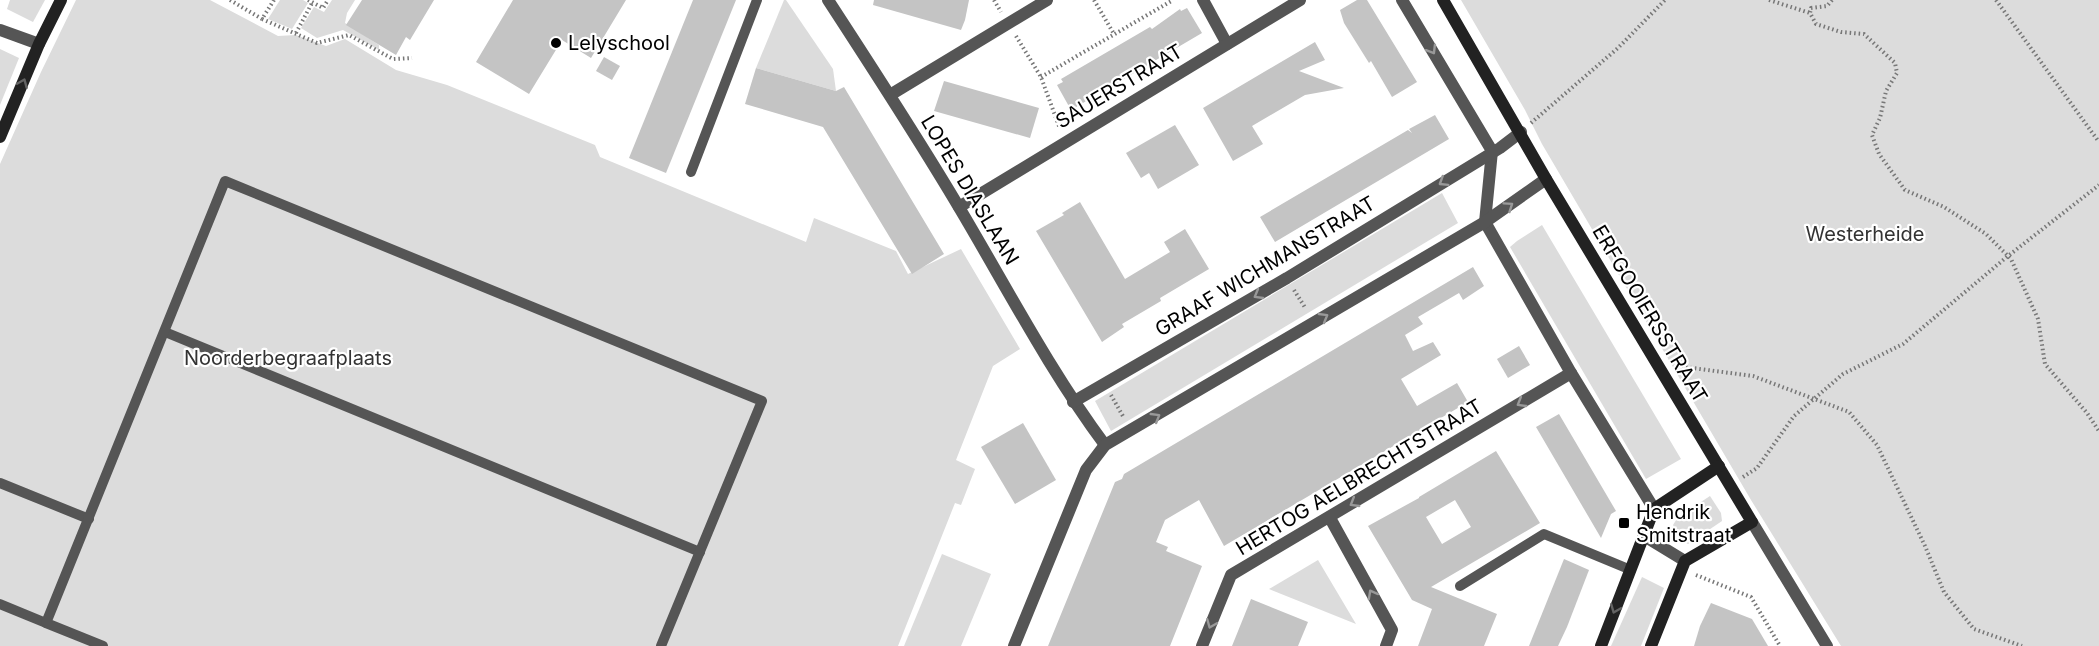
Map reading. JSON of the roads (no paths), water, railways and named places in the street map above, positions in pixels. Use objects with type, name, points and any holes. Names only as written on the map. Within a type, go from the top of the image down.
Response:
[{"type":"street","points":[[0,137],[39,44],[61,0]]},
{"type":"street","name":"LOPES DIASLAAN","points":[[828,0],[959,207],[1073,402]]},
{"type":"street","points":[[890,95],[1047,0]]},
{"type":"street","points":[[1203,0],[1227,44]]},
{"type":"street","name":"SAUERSTRAAT","points":[[959,207],[1300,0]]},
{"type":"street","points":[[1402,0],[1492,151],[1485,222],[1571,373],[1654,509]]},
{"type":"street","name":"ERFGOOIERSSTRAAT","points":[[1443,0],[1546,179],[1827,646]]},
{"type":"street","points":[[0,30],[39,44]]},
{"type":"street","name":"GRAAF WICHMANSTRAAT","points":[[1073,402],[1287,278],[1521,132]]},
{"type":"street","points":[[1014,646],[1086,470],[1105,446],[1485,222],[1546,179]]},
{"type":"street","name":"HERTOG AELBRECHTSTRAAT","points":[[1202,646],[1231,575],[1571,373]]},
{"type":"street","points":[[1073,402],[1105,446]]},
{"type":"street","points":[[1600,646],[1654,509],[1719,466]]},
{"type":"street","points":[[1330,518],[1392,630],[1386,646]]},
{"type":"street","points":[[1651,646],[1683,565],[1752,522]]},
{"type":"street","points":[[1644,536],[1683,565]]},
{"type":"lane","points":[[690,172],[757,0]]},
{"type":"lane","points":[[46,623],[225,181],[762,401],[661,646]]},
{"type":"lane","points":[[165,332],[700,552]]},
{"type":"lane","points":[[0,483],[89,519]]},
{"type":"lane","points":[[1460,586],[1544,534],[1631,570]]},
{"type":"lane","points":[[0,604],[103,646]]},
{"type":"place","name":"Lelyschool","points":[[556,43]]},
{"type":"place","name":"Hendrik Smitstraat","points":[[1624,523]]},
{"type":"park label","name":"Westerheide","points":[[1865,234]]},
{"type":"park label","name":"Noorderbegraafplaats","points":[[288,358]]}]
